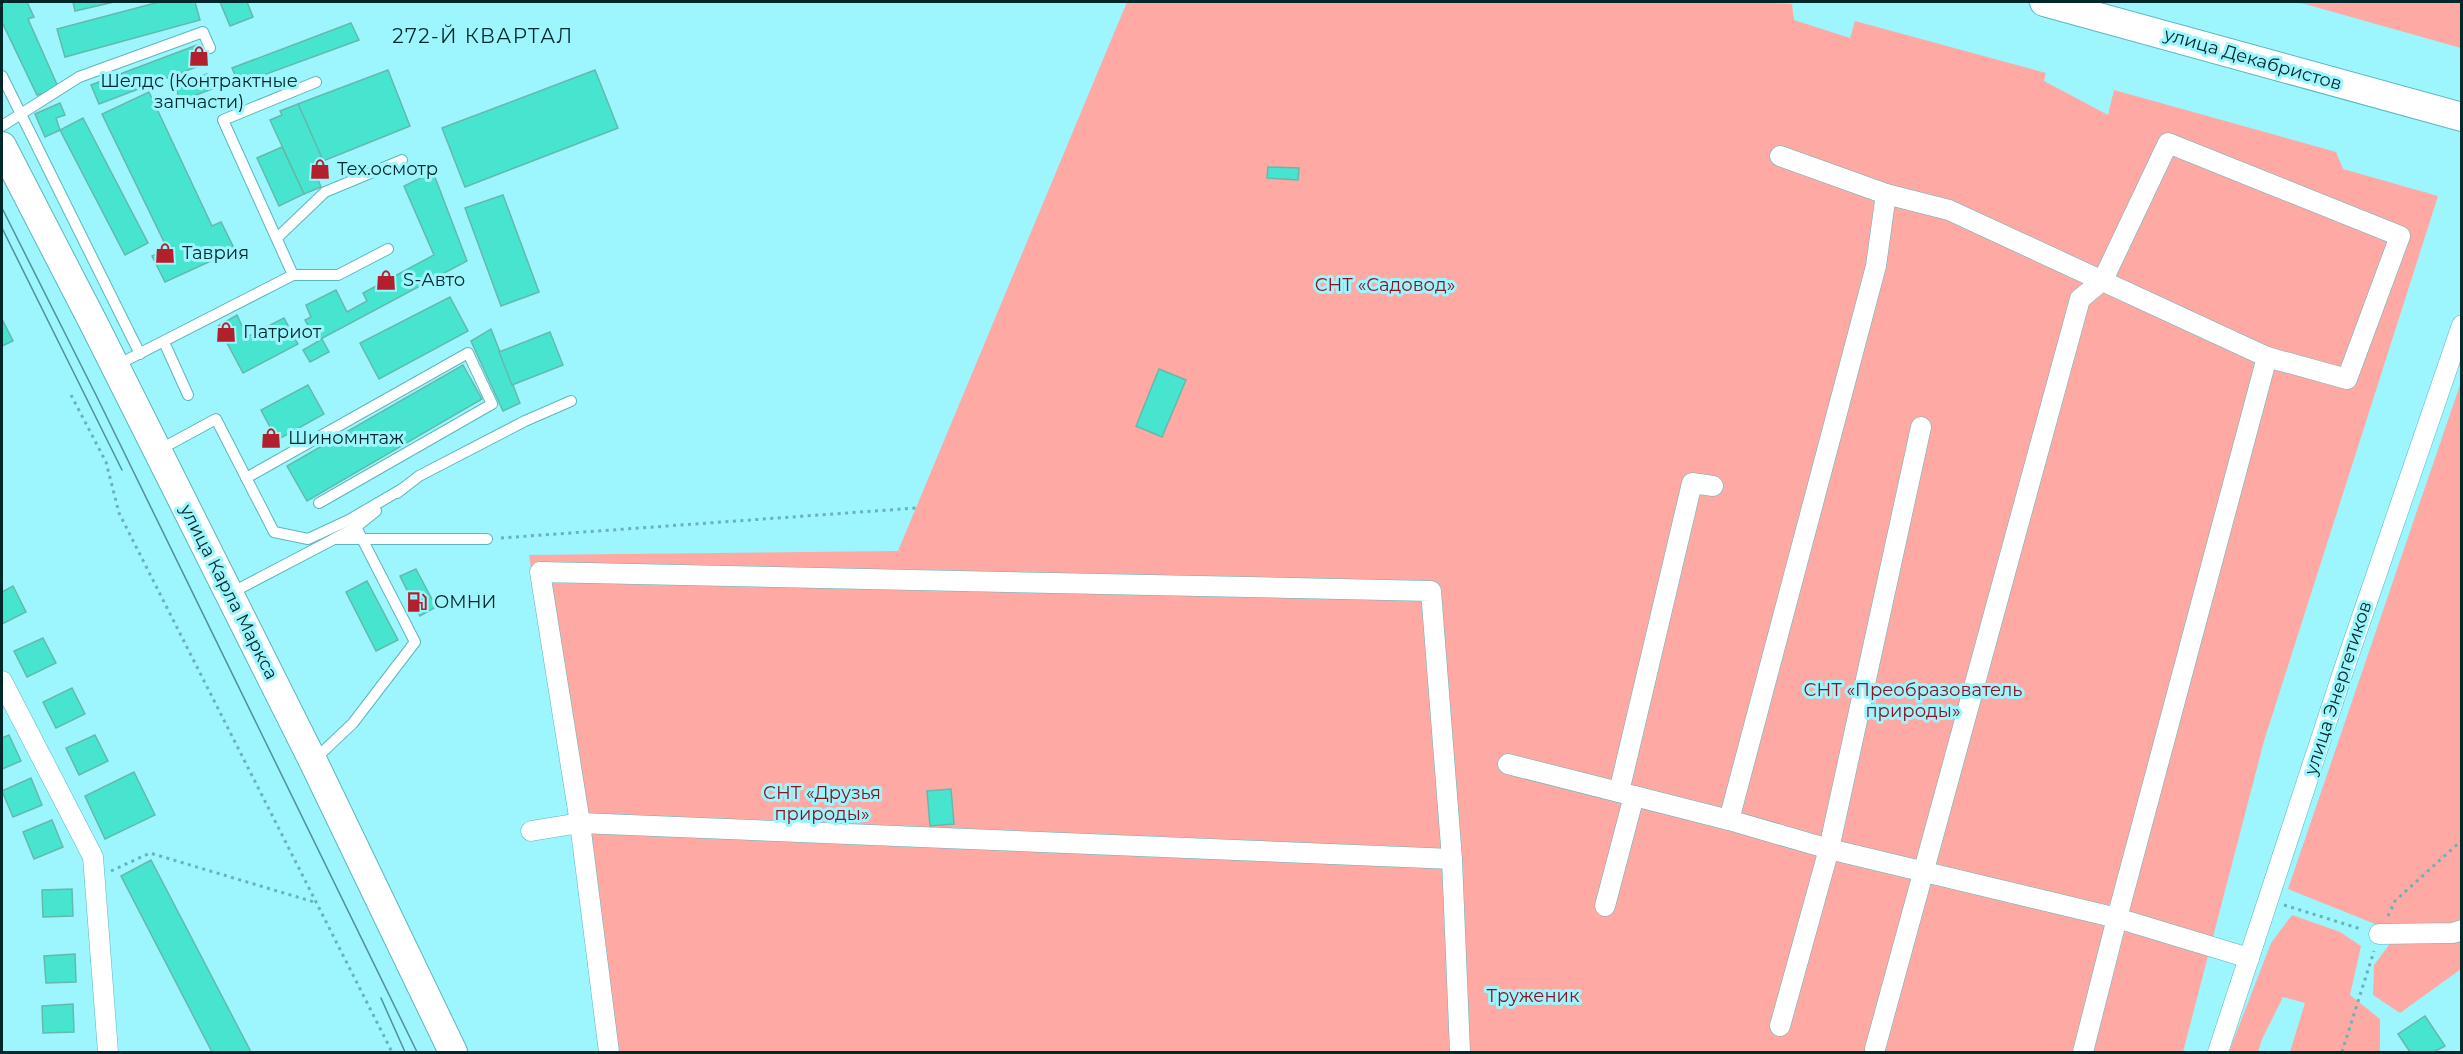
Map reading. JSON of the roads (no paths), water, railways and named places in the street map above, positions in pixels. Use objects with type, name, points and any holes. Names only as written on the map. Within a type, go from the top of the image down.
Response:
[{"type":"street","name":"улица Декабристов","points":[[2044,2],[2462,117]]},
{"type":"street","points":[[1780,156],[1886,194],[1949,210],[2103,280],[2267,357],[2347,379],[2400,236],[2168,142],[2103,280],[2080,299],[1875,1049]]},
{"type":"street","name":"улица Карла Маркса","points":[[2,146],[128,360],[158,451],[313,761],[450,1049]]},
{"type":"street","points":[[1729,820],[1876,266],[1886,194]]},
{"type":"street","name":"улица Энергетиков","points":[[2218,1053],[2347,661],[2462,325]]},
{"type":"street","points":[[2084,1053],[2117,918],[2267,357]]},
{"type":"street","points":[[1780,1026],[1829,849],[1921,428]]},
{"type":"street","points":[[1605,906],[1626,794],[1692,483],[1713,486]]},
{"type":"street","points":[[609,1053],[580,823],[540,572],[1431,591],[1452,859],[1460,1053]]},
{"type":"street","points":[[2,681],[93,857],[108,1053]]},
{"type":"street","points":[[1508,764],[1729,820],[1829,849],[2117,918],[2249,958]]},
{"type":"street","points":[[531,831],[580,823],[1452,859]]},
{"type":"street","points":[[2379,934],[2453,933],[2462,930]]},
{"type":"lane","points":[[2,126],[79,77],[203,32],[210,48]]},
{"type":"lane","points":[[2,76],[128,360],[293,275],[338,275],[388,249]]},
{"type":"lane","points":[[293,275],[223,120],[316,82]]},
{"type":"lane","points":[[277,238],[326,192],[402,160]]},
{"type":"lane","points":[[164,342],[188,395]]},
{"type":"lane","points":[[246,478],[468,353],[492,404],[319,503]]},
{"type":"lane","points":[[230,594],[356,527],[418,476],[525,421],[571,401]]},
{"type":"lane","points":[[158,451],[216,419],[274,532],[308,539],[349,520],[402,489]]},
{"type":"lane","points":[[313,761],[353,723],[416,642],[356,527]]},
{"type":"lane","points":[[334,540],[487,538]]},
{"type":"tram line","points":[[2,208],[96,395],[417,1052]]},
{"type":"tram line","points":[[2,228],[122,470]]},
{"type":"tram line","points":[[381,998],[405,1052]]},
{"type":"place","name":"Шелдс (Контрактные запчасти)","points":[[199,56]]},
{"type":"place","name":"Тех.осмотр","points":[[320,169]]},
{"type":"place","name":"Таврия","points":[[165,253]]},
{"type":"place","name":"S-Авто","points":[[386,280]]},
{"type":"place","name":"Патриот","points":[[226,332]]},
{"type":"place","name":"Шиномнтаж","points":[[271,438]]},
{"type":"place","name":"ОМНИ","points":[[417,602]]},
{"type":"district","name":"272-Й КВАРТАЛ","points":[[483,36]]},
{"type":"park label","name":"СНТ «Садовод»","points":[[1385,285]]},
{"type":"park label","name":"СНТ «Преобразователь природы»","points":[[1913,700]]},
{"type":"park label","name":"СНТ «Друзья природы»","points":[[822,803]]},
{"type":"park label","name":"Труженик","points":[[1533,996]]}]
